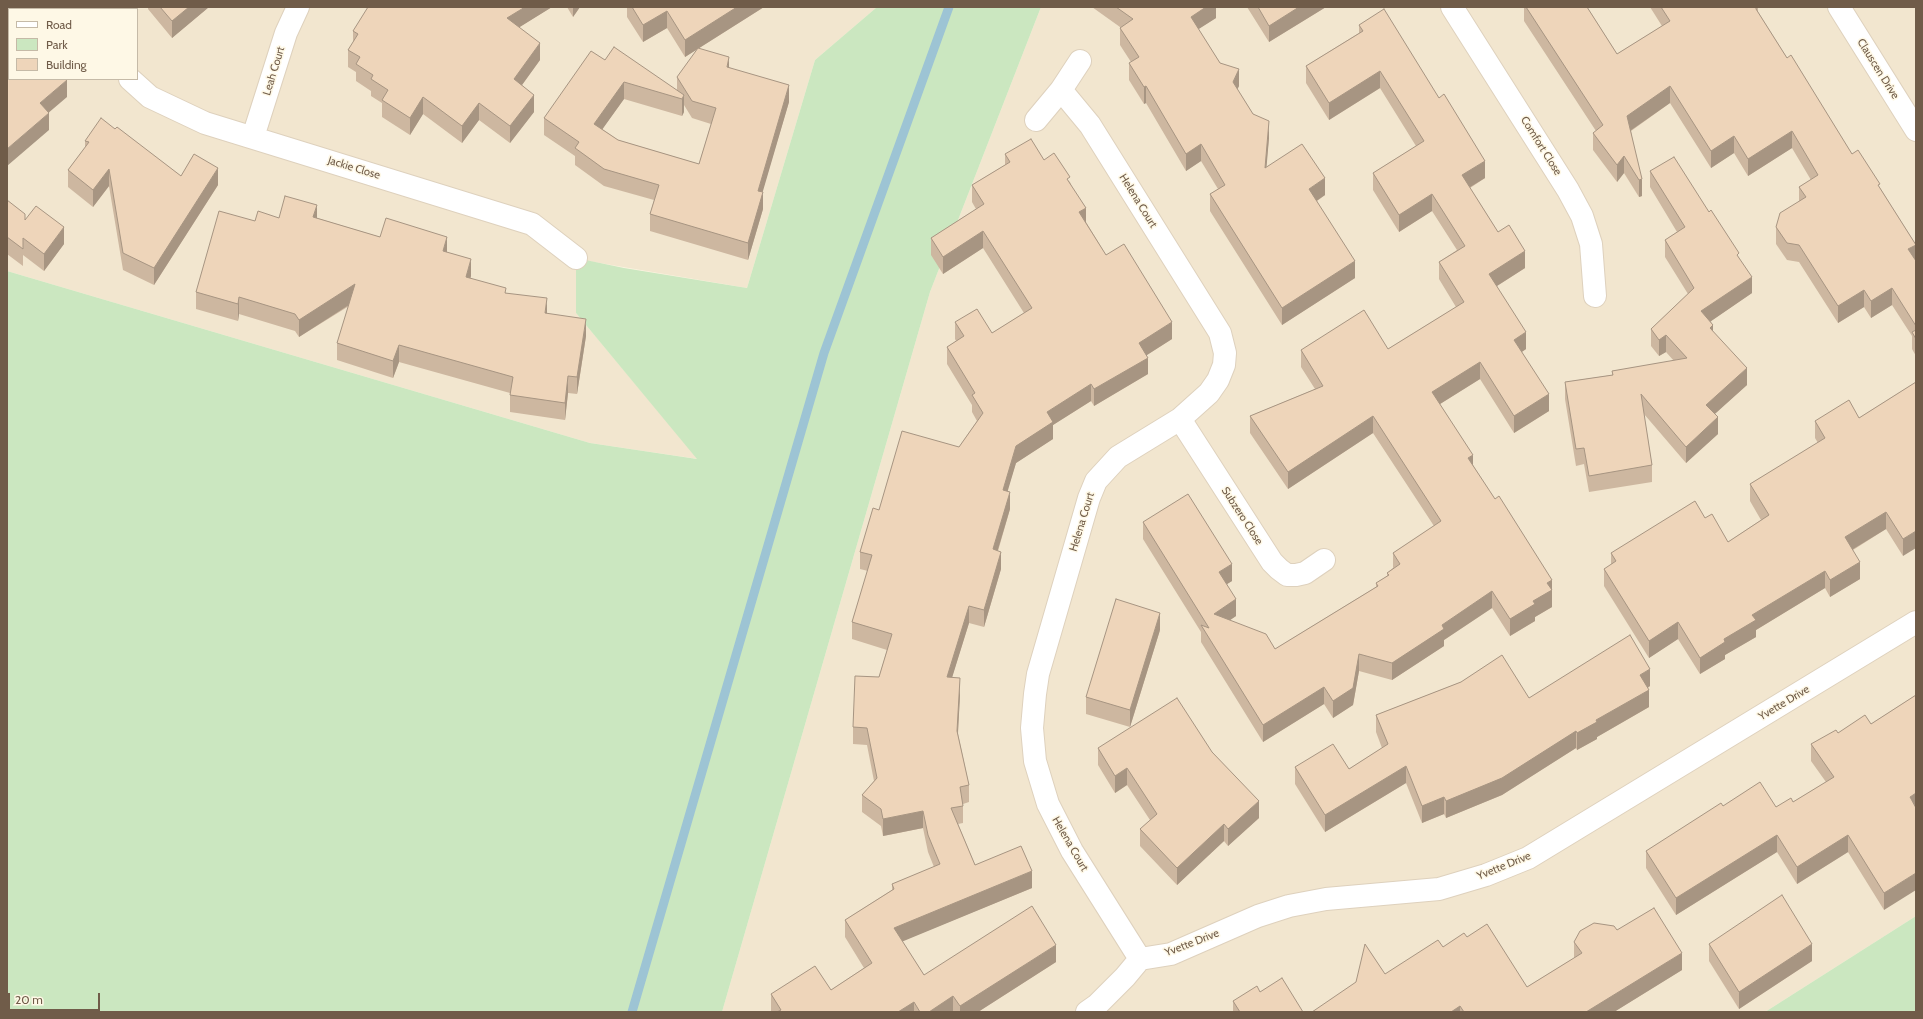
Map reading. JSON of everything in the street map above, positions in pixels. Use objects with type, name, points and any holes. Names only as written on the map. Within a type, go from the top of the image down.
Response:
[{"type":"street","name":"Leah Court","points":[[253,137],[286,33],[298,7]]},
{"type":"street","name":"Clauscen Drive","points":[[1840,7],[1916,130]]},
{"type":"street","name":"Comfort Close","points":[[1455,8],[1568,190],[1582,216],[1591,244],[1595,296]]},
{"type":"street","points":[[1036,120],[1061,90],[1080,61]]},
{"type":"street","name":"Jackie Close","points":[[131,80],[150,97],[205,123],[532,224],[576,258]]},
{"type":"street","name":"Helena Court","points":[[1061,90],[1090,125],[1220,333],[1225,353],[1224,365],[1218,380],[1209,393],[1180,419],[1118,457],[1096,481],[1088,498],[1038,674],[1032,711],[1035,760],[1039,778],[1054,819],[1140,959]]},
{"type":"street","name":"Subzero Close","points":[[1180,419],[1272,562],[1279,569],[1287,575],[1296,575],[1305,573],[1324,560]]},
{"type":"street","name":"Yvette Drive","points":[[1140,959],[1171,954],[1258,916],[1289,906],[1326,899],[1439,889],[1486,875],[1528,858],[1916,622]]},
{"type":"street","points":[[1087,1012],[1097,1005],[1125,977],[1140,959]]},
{"type":"shaded area","points":[[7,7],[877,7],[815,60],[747,288],[576,259],[576,313],[698,459],[590,443],[7,271]]},
{"type":"shaded area","points":[[1041,7],[1916,7],[1916,916],[1765,1012],[722,1012],[930,292]]},
{"type":"green space","points":[[877,7],[1041,7],[930,292],[722,1012],[7,1012],[7,271],[590,443],[697,459],[576,313],[576,258],[624,268],[747,288],[815,60]]},
{"type":"green space","points":[[1916,916],[1916,1012],[1765,1012]]},
{"type":"building","points":[[7,7],[20,7],[8,8],[8,80],[67,80],[40,103],[49,113],[7,149]]},
{"type":"building","points":[[160,7],[189,7],[172,21]]},
{"type":"building","points":[[368,7],[525,7],[507,18],[540,43],[514,79],[534,95],[510,126],[479,103],[462,126],[423,97],[410,118],[382,100],[388,90],[371,79],[373,75],[356,64],[360,57],[348,50],[358,34],[353,31]]},
{"type":"building","points":[[632,7],[737,7],[685,40],[667,11],[643,25]]},
{"type":"building","points":[[1116,7],[1206,7],[1191,17],[1220,63],[1239,69],[1233,82],[1253,114],[1269,121],[1265,168],[1302,144],[1325,178],[1309,189],[1355,261],[1282,308],[1210,194],[1225,185],[1201,144],[1186,154],[1146,86],[1144,87],[1129,63],[1139,57],[1120,28],[1133,19]]},
{"type":"building","points":[[1258,7],[1299,7],[1269,26]]},
{"type":"building","points":[[1526,7],[1587,7],[1617,54],[1670,21],[1661,7],[1756,7],[1787,58],[1791,55],[1852,154],[1858,150],[1916,245],[1908,249],[1916,261],[1916,326],[1892,288],[1871,301],[1864,290],[1838,306],[1799,245],[1787,243],[1776,227],[1780,213],[1806,197],[1799,187],[1818,175],[1792,131],[1748,159],[1734,136],[1711,151],[1670,86],[1627,116],[1642,179],[1639,180],[1624,156],[1617,165],[1593,133],[1603,125]]},
{"type":"building","points":[[1384,9],[1439,98],[1444,94],[1485,161],[1462,175],[1498,232],[1509,225],[1525,251],[1489,274],[1526,332],[1514,340],[1549,394],[1514,416],[1480,362],[1432,392],[1473,455],[1468,458],[1495,499],[1499,496],[1552,580],[1547,583],[1552,590],[1533,601],[1535,604],[1510,619],[1492,591],[1442,625],[1444,629],[1392,663],[1359,654],[1353,688],[1333,701],[1324,687],[1263,725],[1201,625],[1209,628],[1143,522],[1188,494],[1232,564],[1219,572],[1236,599],[1214,614],[1266,634],[1275,649],[1378,586],[1376,583],[1389,575],[1387,573],[1400,564],[1393,553],[1441,521],[1373,416],[1288,472],[1250,416],[1323,386],[1301,350],[1364,310],[1388,349],[1464,302],[1439,262],[1465,246],[1432,194],[1399,215],[1373,173],[1424,141],[1380,71],[1329,103],[1306,66],[1363,31],[1359,25]]},
{"type":"building","points":[[614,47],[684,95],[682,99],[624,82],[594,124],[618,140],[699,164],[716,108],[692,101],[677,77],[698,48],[729,57],[727,67],[789,85],[758,191],[763,192],[748,243],[650,214],[659,185],[604,169],[575,148],[579,142],[544,118],[591,51],[605,60]]},
{"type":"building","points":[[101,118],[115,129],[117,127],[181,176],[194,154],[218,168],[154,268],[123,253],[109,169],[93,190],[68,170],[89,142],[85,141]]},
{"type":"building","points":[[1031,139],[1044,160],[1054,153],[1070,177],[1067,179],[1086,208],[1079,212],[1106,255],[1124,244],[1172,322],[1139,343],[1148,358],[1094,389],[1091,384],[1047,412],[1053,422],[1016,446],[1003,490],[1010,492],[993,549],[1001,552],[984,610],[969,606],[947,677],[960,678],[957,731],[969,785],[960,787],[963,806],[951,808],[975,865],[1021,846],[1032,871],[894,928],[924,975],[1032,906],[1056,945],[960,1006],[953,996],[929,1012],[920,1012],[914,1002],[898,1012],[777,1012],[781,1010],[771,994],[815,966],[831,990],[872,963],[845,920],[894,889],[892,884],[940,864],[928,835],[923,811],[883,819],[881,809],[862,795],[877,778],[867,728],[853,727],[855,676],[879,677],[892,634],[852,622],[872,555],[860,552],[873,508],[879,510],[902,431],[959,447],[983,413],[972,395],[975,393],[947,347],[964,336],[955,322],[977,309],[992,333],[1032,308],[983,231],[943,257],[931,238],[984,204],[972,185],[1010,162],[1005,154]]},
{"type":"building","points":[[1674,157],[1709,212],[1711,210],[1739,253],[1737,255],[1752,277],[1701,311],[1713,325],[1710,328],[1747,368],[1706,405],[1718,417],[1686,447],[1641,394],[1652,465],[1589,476],[1584,448],[1576,449],[1565,382],[1613,375],[1612,371],[1687,358],[1666,335],[1659,340],[1651,329],[1694,288],[1665,240],[1685,227],[1650,171]]},
{"type":"building","points":[[285,196],[317,205],[313,217],[380,237],[386,218],[447,237],[443,251],[471,259],[466,277],[506,288],[505,293],[547,298],[545,313],[586,319],[577,377],[568,376],[565,403],[510,395],[513,377],[399,345],[393,361],[337,343],[355,284],[299,320],[295,314],[239,297],[238,304],[196,292],[219,211],[255,221],[258,211],[279,218]]},
{"type":"building","points":[[7,200],[25,214],[25,220],[36,206],[64,227],[44,254],[23,238],[23,249],[7,237]]},
{"type":"building","points":[[1916,330],[1916,339],[1912,332]]},
{"type":"building","points":[[1916,382],[1916,531],[1903,539],[1886,512],[1845,537],[1860,562],[1830,580],[1825,571],[1752,615],[1756,620],[1724,639],[1725,642],[1700,658],[1678,622],[1649,641],[1604,569],[1616,561],[1611,553],[1695,501],[1705,518],[1712,514],[1728,542],[1769,515],[1750,484],[1825,438],[1815,421],[1849,400],[1859,418]]},
{"type":"building","points":[[1116,599],[1160,613],[1130,710],[1086,697]]},
{"type":"building","points":[[1630,635],[1650,669],[1640,675],[1649,690],[1596,720],[1597,722],[1577,733],[1576,731],[1502,778],[1446,801],[1444,797],[1422,806],[1406,766],[1325,815],[1295,767],[1333,744],[1349,769],[1388,744],[1376,715],[1461,682],[1502,655],[1529,698]]},
{"type":"building","points":[[1916,695],[1916,793],[1910,797],[1916,808],[1916,873],[1884,893],[1848,835],[1797,867],[1777,835],[1676,898],[1646,851],[1721,803],[1723,806],[1760,782],[1776,807],[1791,798],[1793,802],[1834,777],[1811,744],[1836,730],[1838,733],[1865,715],[1871,724]]},
{"type":"building","points":[[1177,698],[1212,752],[1259,801],[1228,829],[1224,824],[1177,868],[1140,829],[1157,814],[1127,768],[1115,776],[1098,748]]},
{"type":"building","points":[[1782,895],[1812,944],[1739,992],[1709,944]]},
{"type":"building","points":[[1654,908],[1682,953],[1586,1012],[1464,1012],[1460,1006],[1451,1012],[1312,1012],[1356,982],[1365,944],[1385,974],[1438,940],[1443,947],[1464,933],[1467,937],[1487,924],[1527,987],[1582,953],[1574,942],[1580,931],[1594,923],[1614,926],[1617,930]]},
{"type":"building","points":[[1282,978],[1303,1012],[1240,1012],[1233,1001],[1257,986],[1260,992]]},
{"type":"waterway","points":[[632,1012],[824,353],[949,7]]}]
